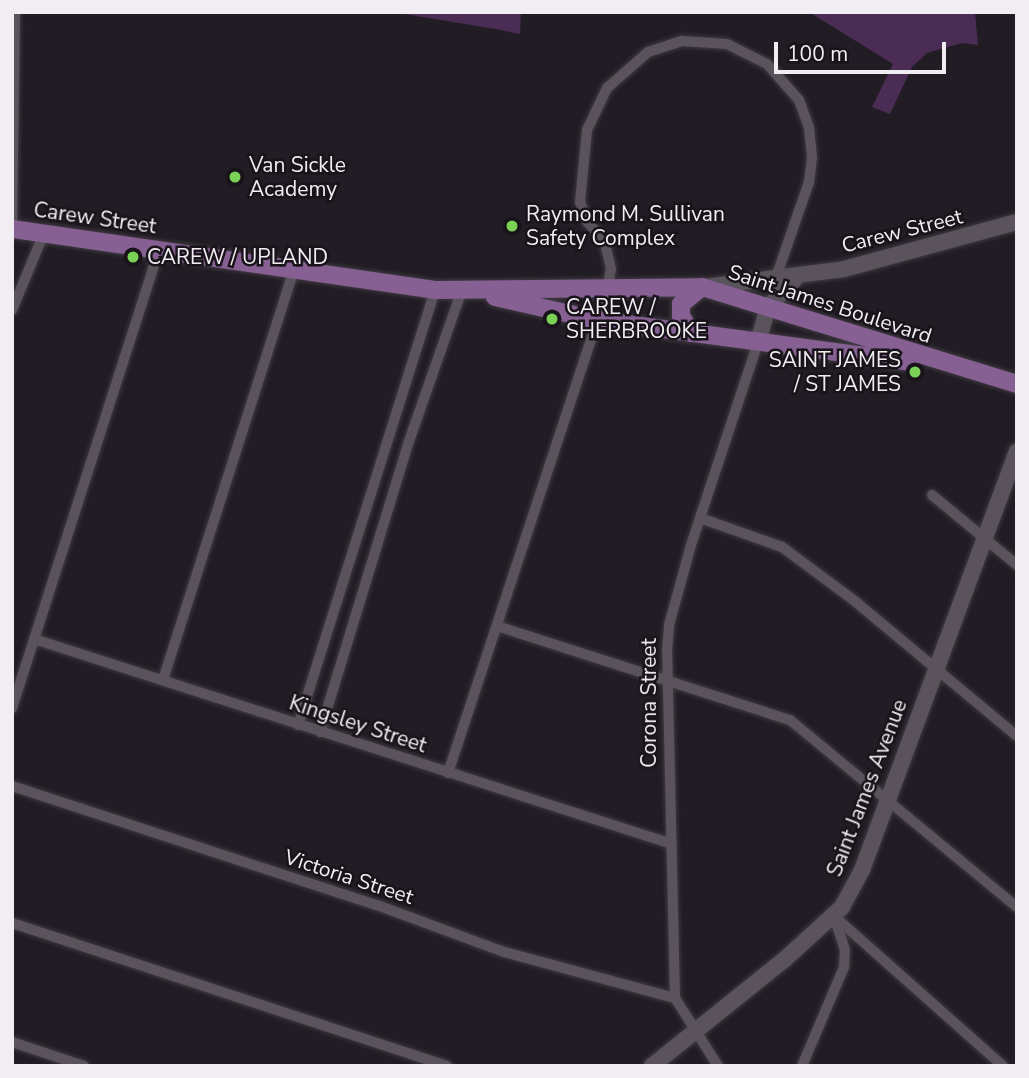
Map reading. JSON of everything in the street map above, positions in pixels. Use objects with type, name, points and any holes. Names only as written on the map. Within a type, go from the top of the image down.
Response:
[{"type":"main road","name":"Carew Street","points":[[12,229],[435,290],[607,291],[702,287],[796,278],[933,249],[1017,222]]},
{"type":"main road","points":[[758,342],[768,307],[796,278]]},
{"type":"main road","points":[[691,333],[681,316],[681,304],[702,287]]},
{"type":"main road","name":"Saint James Boulevard","points":[[702,287],[945,365],[1017,384]]},
{"type":"main road","name":"Carew Street","points":[[462,290],[596,320],[758,342]]},
{"type":"main road","name":"Saint James Boulevard","points":[[758,342],[945,365]]},
{"type":"main road","name":"Saint James Avenue","points":[[652,1066],[834,916],[862,870],[1017,452]]},
{"type":"street","points":[[12,229],[15,12]]},
{"type":"street","points":[[448,773],[607,291],[611,269],[605,242],[587,221],[580,202],[587,130],[599,101],[626,67],[659,46],[693,40],[727,44],[767,64],[790,86],[805,114],[812,150],[809,182],[775,280]]},
{"type":"street","points":[[12,310],[44,233]]},
{"type":"street","points":[[12,708],[159,250]]},
{"type":"street","points":[[163,680],[294,270]]},
{"type":"street","points":[[298,725],[435,290]]},
{"type":"street","points":[[320,732],[408,444],[462,290]]},
{"type":"street","name":"Corona Street","points":[[718,1066],[694,1032],[675,998],[669,843],[668,625],[758,342]]},
{"type":"street","points":[[932,495],[1017,565]]},
{"type":"street","points":[[700,518],[782,547],[936,667],[1017,736]]},
{"type":"street","points":[[497,626],[790,720],[888,798],[1017,907]]},
{"type":"street","name":"Kingsley Street","points":[[34,639],[669,843]]},
{"type":"street","name":"Victoria Street","points":[[12,786],[377,905],[504,952],[675,998]]},
{"type":"street","points":[[802,1066],[844,967],[845,950],[834,916]]},
{"type":"street","points":[[834,916],[1003,1066]]},
{"type":"street","points":[[12,923],[447,1066]]},
{"type":"street","points":[[12,1042],[47,1060],[84,1066]]},
{"type":"shaded area","points":[[392,12],[521,12],[520,34],[501,30]]},
{"type":"shaded area","points":[[809,12],[975,12],[978,45],[962,43],[927,53],[912,67],[890,114],[872,107],[893,64]]},
{"type":"place","name":"Van Sickle Academy","points":[[235,177]]},
{"type":"place","name":"Raymond M. Sullivan Safety Complex","points":[[512,226]]},
{"type":"place","name":"CAREW / UPLAND","points":[[133,257]]},
{"type":"place","name":"CAREW / SHERBROOKE","points":[[552,319]]},
{"type":"place","name":"SAINT JAMES / ST JAMES","points":[[915,372]]}]
